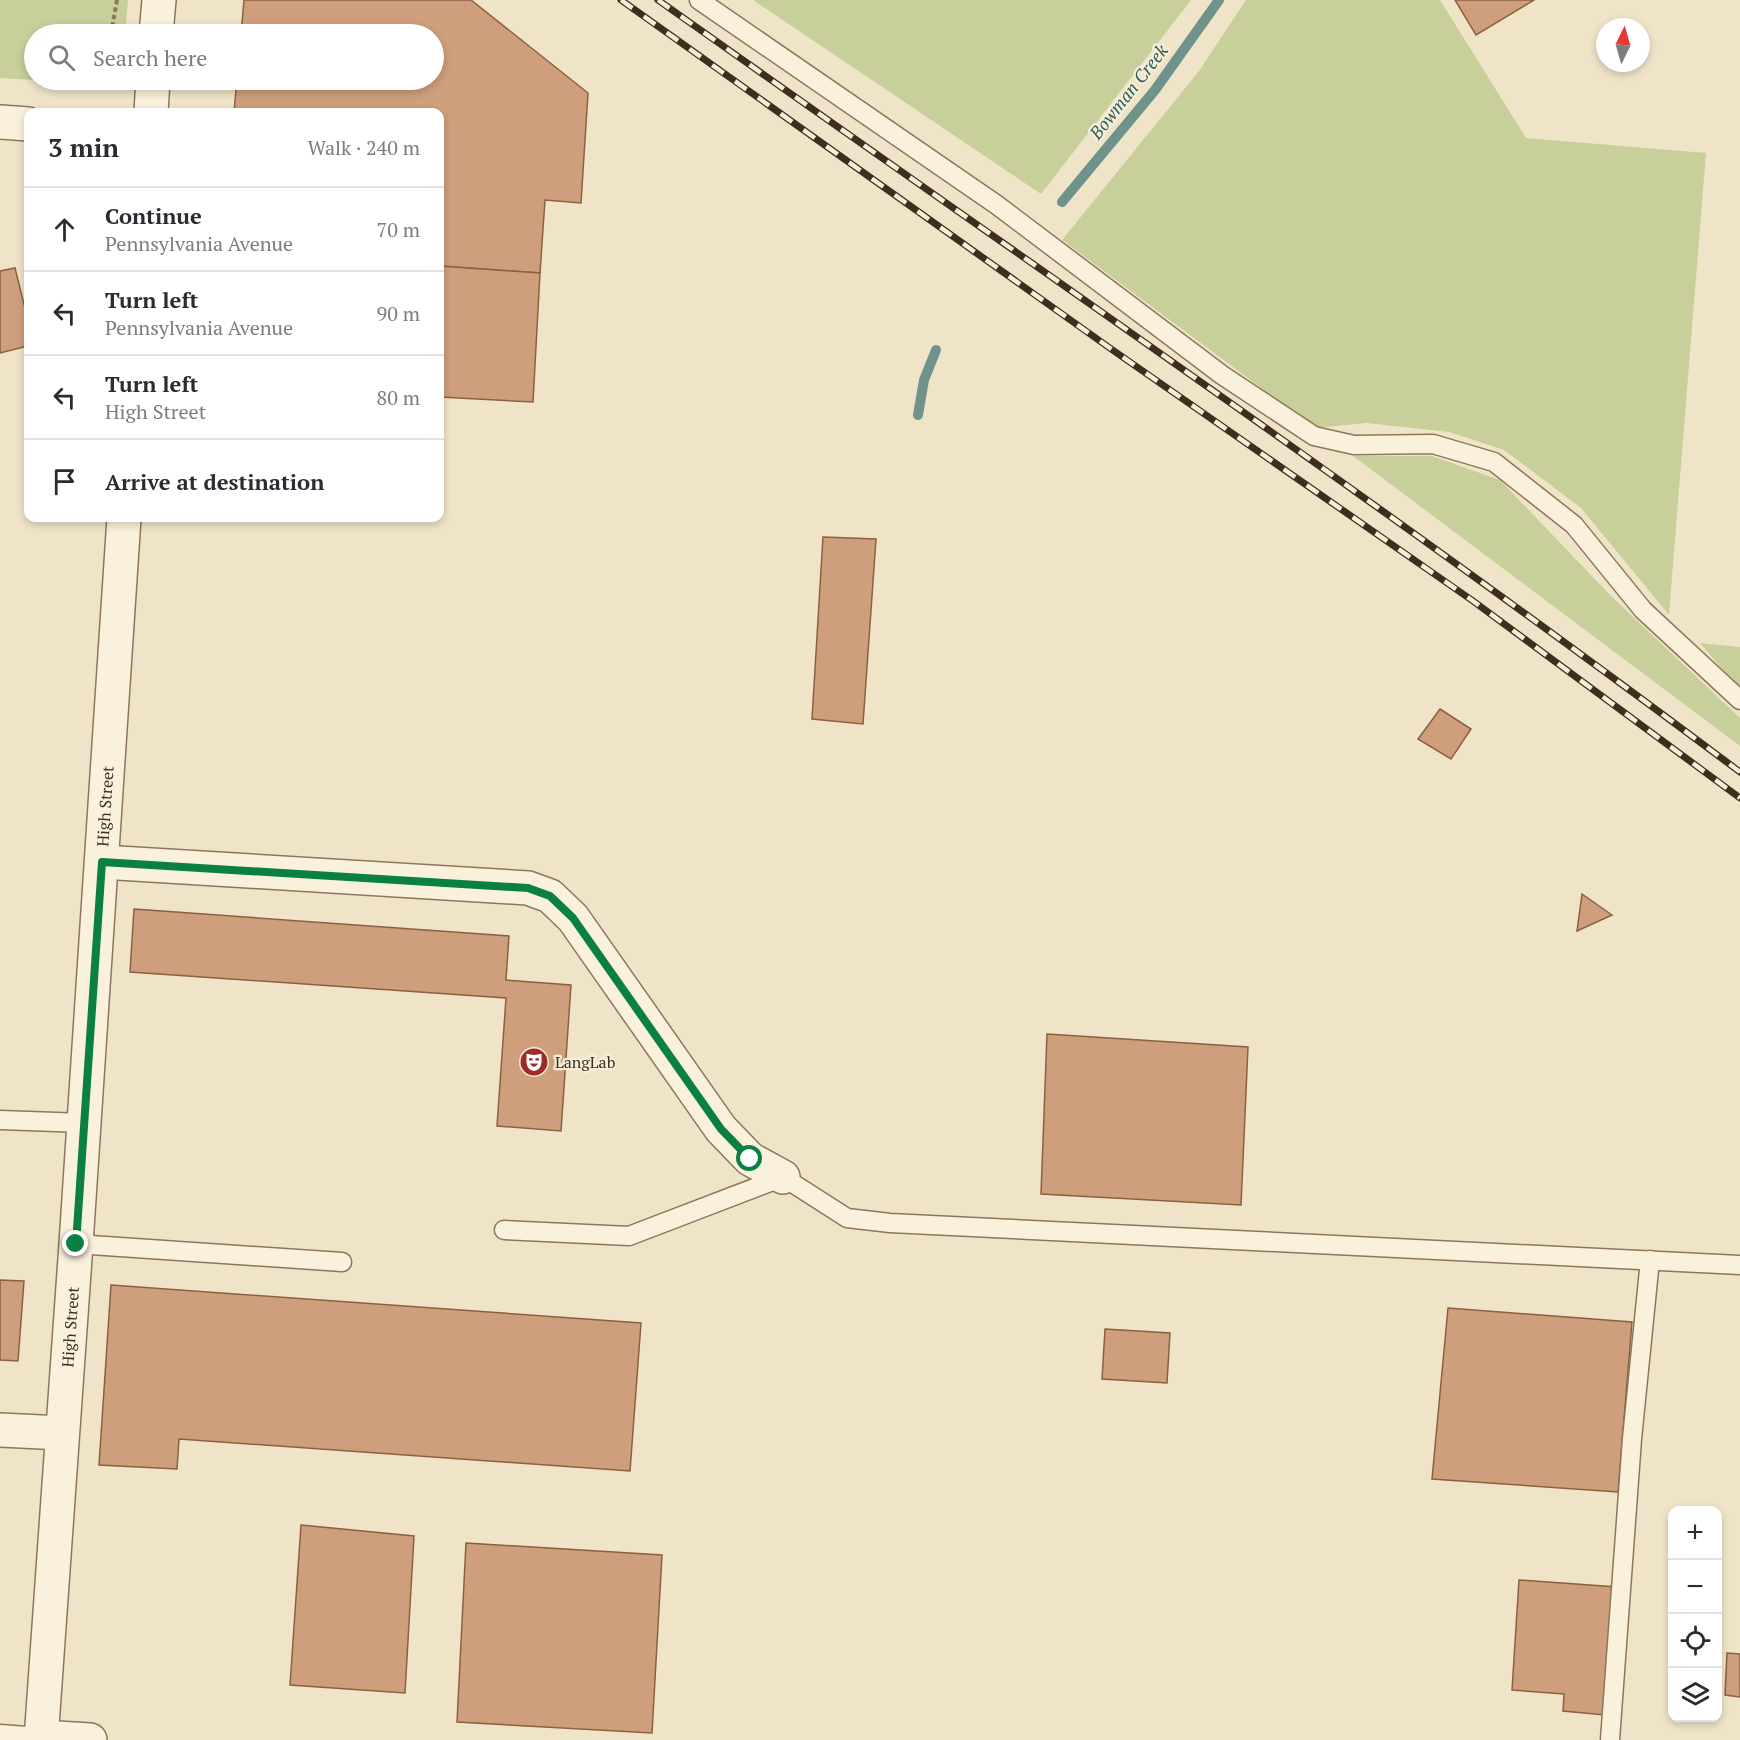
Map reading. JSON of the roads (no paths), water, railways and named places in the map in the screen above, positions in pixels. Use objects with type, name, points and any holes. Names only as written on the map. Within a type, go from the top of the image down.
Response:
[{"type":"street","points":[[157,24],[159,0]]},
{"type":"street","points":[[151,108],[152,90]]},
{"type":"street","points":[[0,122],[24,124]]},
{"type":"street","name":"High Street","points":[[41,1738],[124,522]]},
{"type":"street","points":[[102,862],[528,888],[550,896],[573,918],[721,1129],[750,1159],[783,1177]]},
{"type":"street","points":[[0,1430],[62,1433]]},
{"type":"street","points":[[41,1738],[90,1740]]},
{"type":"lane","points":[[699,0],[997,205],[1222,375],[1314,436],[1354,445],[1433,444],[1494,462],[1574,525],[1643,610],[1740,700]]},
{"type":"lane","points":[[0,1120],[84,1124]]},
{"type":"lane","points":[[504,1230],[629,1236],[783,1177],[847,1218],[890,1222],[1740,1265]]},
{"type":"lane","points":[[76,1244],[342,1262]]},
{"type":"lane","points":[[1610,1740],[1632,1439],[1650,1260]]},
{"type":"lane","points":[[0,1734],[41,1738]]},
{"type":"waterway","name":"Bowman Creek","points":[[1062,202],[1155,90],[1219,0]]},
{"type":"waterway","name":"Bowman Creek","points":[[918,415],[924,380],[936,350]]},
{"type":"railway","points":[[621,0],[1114,351],[1473,601],[1740,798]]},
{"type":"railway","points":[[658,0],[1337,478],[1740,772]]},
{"type":"place","name":"LangLab","points":[[534,1062]]}]
